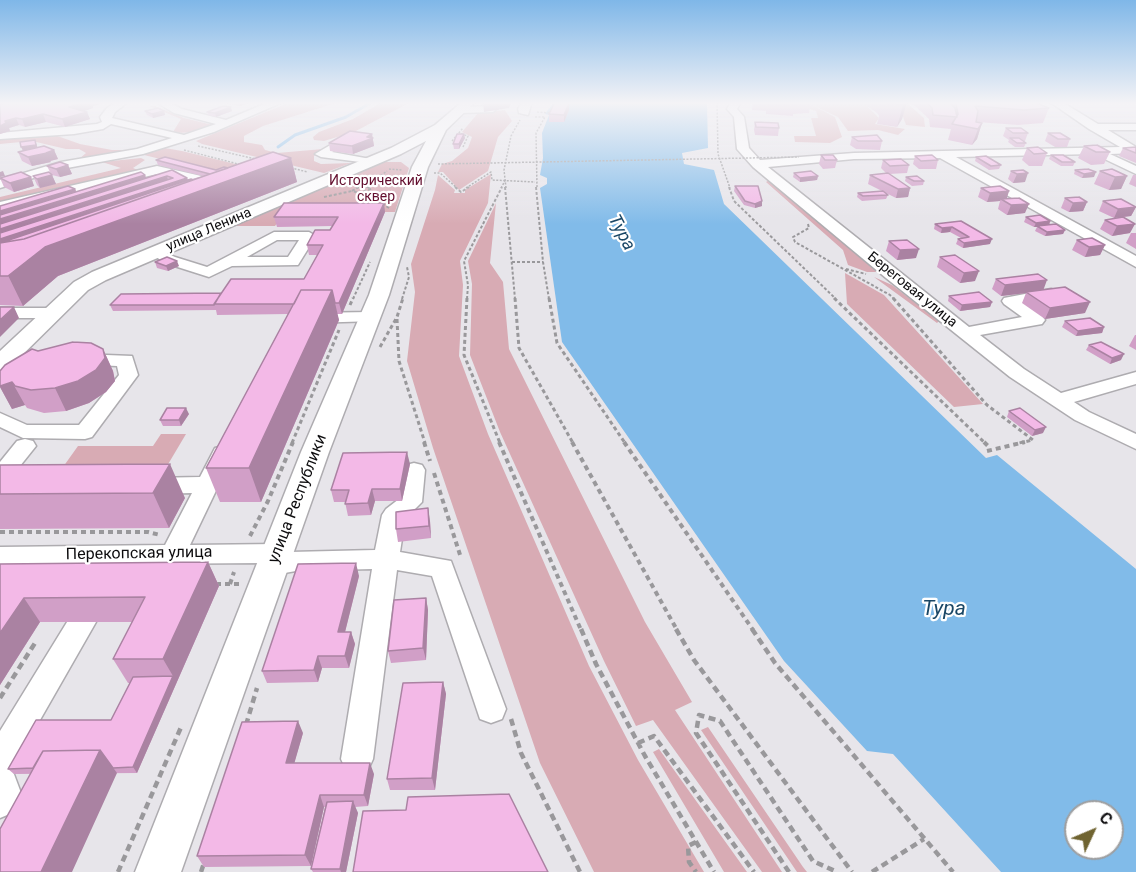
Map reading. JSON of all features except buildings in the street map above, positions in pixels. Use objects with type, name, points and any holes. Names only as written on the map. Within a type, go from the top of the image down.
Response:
[{"type":"main road","name":"улица Ленина","points":[[6,366],[81,286],[99,276],[380,166],[417,143]]},
{"type":"main road","name":"улица Республики","points":[[158,872],[261,560],[315,452],[357,317],[434,143]]},
{"type":"main road","points":[[380,166],[401,160],[425,168]]},
{"type":"street","points":[[0,145],[17,143]]},
{"type":"street","points":[[0,183],[65,165],[122,156],[169,143]]},
{"type":"street","points":[[340,143],[321,154],[380,166]]},
{"type":"street","name":"Береговая улица","points":[[742,143],[743,149],[754,165],[1017,373],[1082,416],[1136,442]]},
{"type":"street","points":[[1121,143],[1135,150]]},
{"type":"street","points":[[754,165],[854,156],[939,152],[1135,150]]},
{"type":"street","points":[[1096,151],[1136,170]]},
{"type":"street","points":[[939,152],[1134,260]]},
{"type":"street","points":[[0,206],[163,170],[230,187],[208,195]]},
{"type":"street","points":[[156,252],[170,260],[209,272],[230,261]]},
{"type":"street","points":[[965,333],[1036,320],[1010,301],[1052,294]]},
{"type":"street","points":[[0,313],[53,314]]},
{"type":"street","points":[[293,318],[357,317]]},
{"type":"street","points":[[0,419],[24,430],[85,432],[129,375],[125,360],[81,360],[61,363]]},
{"type":"street","points":[[1058,400],[1136,378]]},
{"type":"street","points":[[176,547],[233,433]]},
{"type":"street","points":[[0,476],[25,447]]},
{"type":"street","points":[[357,759],[394,515],[410,501],[414,471]]},
{"type":"street","points":[[126,486],[206,485]]},
{"type":"street","points":[[0,487],[23,486]]},
{"type":"street","name":"Перекопская улица","points":[[0,556],[117,564],[176,547],[261,560],[386,559],[442,568],[491,709]]},
{"type":"street","points":[[0,760],[82,622]]},
{"type":"street","points":[[0,779],[4,793],[0,801]]},
{"type":"path","points":[[169,143],[166,146],[246,166]]},
{"type":"path","points":[[193,143],[263,161]]},
{"type":"path","points":[[463,147],[465,143]]},
{"type":"path","points":[[510,143],[504,171],[519,348],[694,660],[852,872]]},
{"type":"path","points":[[537,143],[536,182],[543,262],[557,343],[775,663],[953,872]]},
{"type":"path","points":[[718,143],[718,154],[734,201],[990,448]]},
{"type":"path","points":[[736,149],[754,165]]},
{"type":"path","points":[[425,168],[441,157]]},
{"type":"path","points":[[380,166],[425,168],[799,157]]},
{"type":"path","points":[[285,166],[315,174]]},
{"type":"path","points":[[425,168],[440,173],[461,192],[491,172],[492,180],[536,182]]},
{"type":"path","points":[[505,181],[464,261],[468,285],[465,355],[495,433],[596,664],[638,743],[714,872]]},
{"type":"path","points":[[366,192],[371,189],[370,187],[360,186],[352,189],[356,192],[366,192],[393,211]]},
{"type":"path","points":[[801,218],[809,228],[792,239],[890,295],[987,405],[1033,440],[987,452]]},
{"type":"path","points":[[207,584],[261,560],[268,501],[357,317],[374,253]]},
{"type":"path","points":[[512,262],[543,262]]},
{"type":"path","points":[[841,268],[875,276]]},
{"type":"path","points":[[0,532],[148,532],[176,547]]},
{"type":"path","points":[[0,698],[34,643]]},
{"type":"path","points":[[245,727],[258,682]]},
{"type":"path","points":[[789,872],[696,733],[699,715],[720,721],[813,861],[837,872]]},
{"type":"path","points":[[638,743],[654,736],[753,872]]},
{"type":"path","points":[[872,872],[924,839]]},
{"type":"path","points":[[696,842],[688,846],[689,862],[696,872]]},
{"type":"path","points":[[201,872],[205,861]]},
{"type":"green space","points":[[39,143],[76,143],[112,150],[129,150],[126,154],[79,159],[86,153],[79,149],[66,149]]},
{"type":"green space","points":[[199,143],[248,143],[262,145],[265,150],[277,153],[323,149],[314,156],[314,161],[321,164],[351,163],[324,173]]},
{"type":"green space","points":[[470,143],[496,143],[488,171],[459,190],[443,172],[438,172],[442,164],[452,161],[468,148]]},
{"type":"green space","points":[[159,147],[264,171],[217,173],[140,154]]},
{"type":"green space","points":[[141,158],[145,160],[133,168],[140,171],[0,203],[0,197],[121,168],[102,162]]},
{"type":"green space","name":"Исторический сквер","points":[[382,162],[401,162],[409,168],[395,212],[285,212],[275,226],[228,226]]},
{"type":"green space","points":[[491,174],[488,203],[460,261],[463,285],[459,356],[488,434],[589,666],[638,760],[704,872],[594,872],[540,763],[433,448],[407,361],[415,292],[411,264],[438,175],[455,190],[454,193],[465,193],[465,190]]},
{"type":"green space","points":[[769,180],[876,272],[867,272],[848,265],[843,250],[766,182]]},
{"type":"green space","points":[[496,203],[490,263],[503,282],[509,349],[645,622],[692,702],[675,710],[782,872],[762,872],[653,720],[636,726],[500,432],[470,355],[472,284],[468,261]]},
{"type":"green space","points":[[845,273],[884,295],[983,404],[954,407],[847,304]]},
{"type":"green space","points":[[874,277],[892,285],[939,321],[937,323]]},
{"type":"green space","points":[[161,434],[186,434],[167,466],[63,467],[78,446],[153,446]]},
{"type":"green space","points":[[708,727],[807,872],[797,872],[701,730]]},
{"type":"green space","points":[[659,749],[747,872],[724,872],[653,752]]},
{"type":"water","name":"Тура","points":[[542,143],[708,143],[708,148],[682,153],[684,164],[714,170],[724,204],[986,458],[997,455],[1136,569],[1136,872],[1001,872],[893,754],[867,751],[784,661],[562,342],[540,188],[547,184],[547,178],[540,175]]},
{"type":"waterway","points":[[278,147],[284,143]]}]
